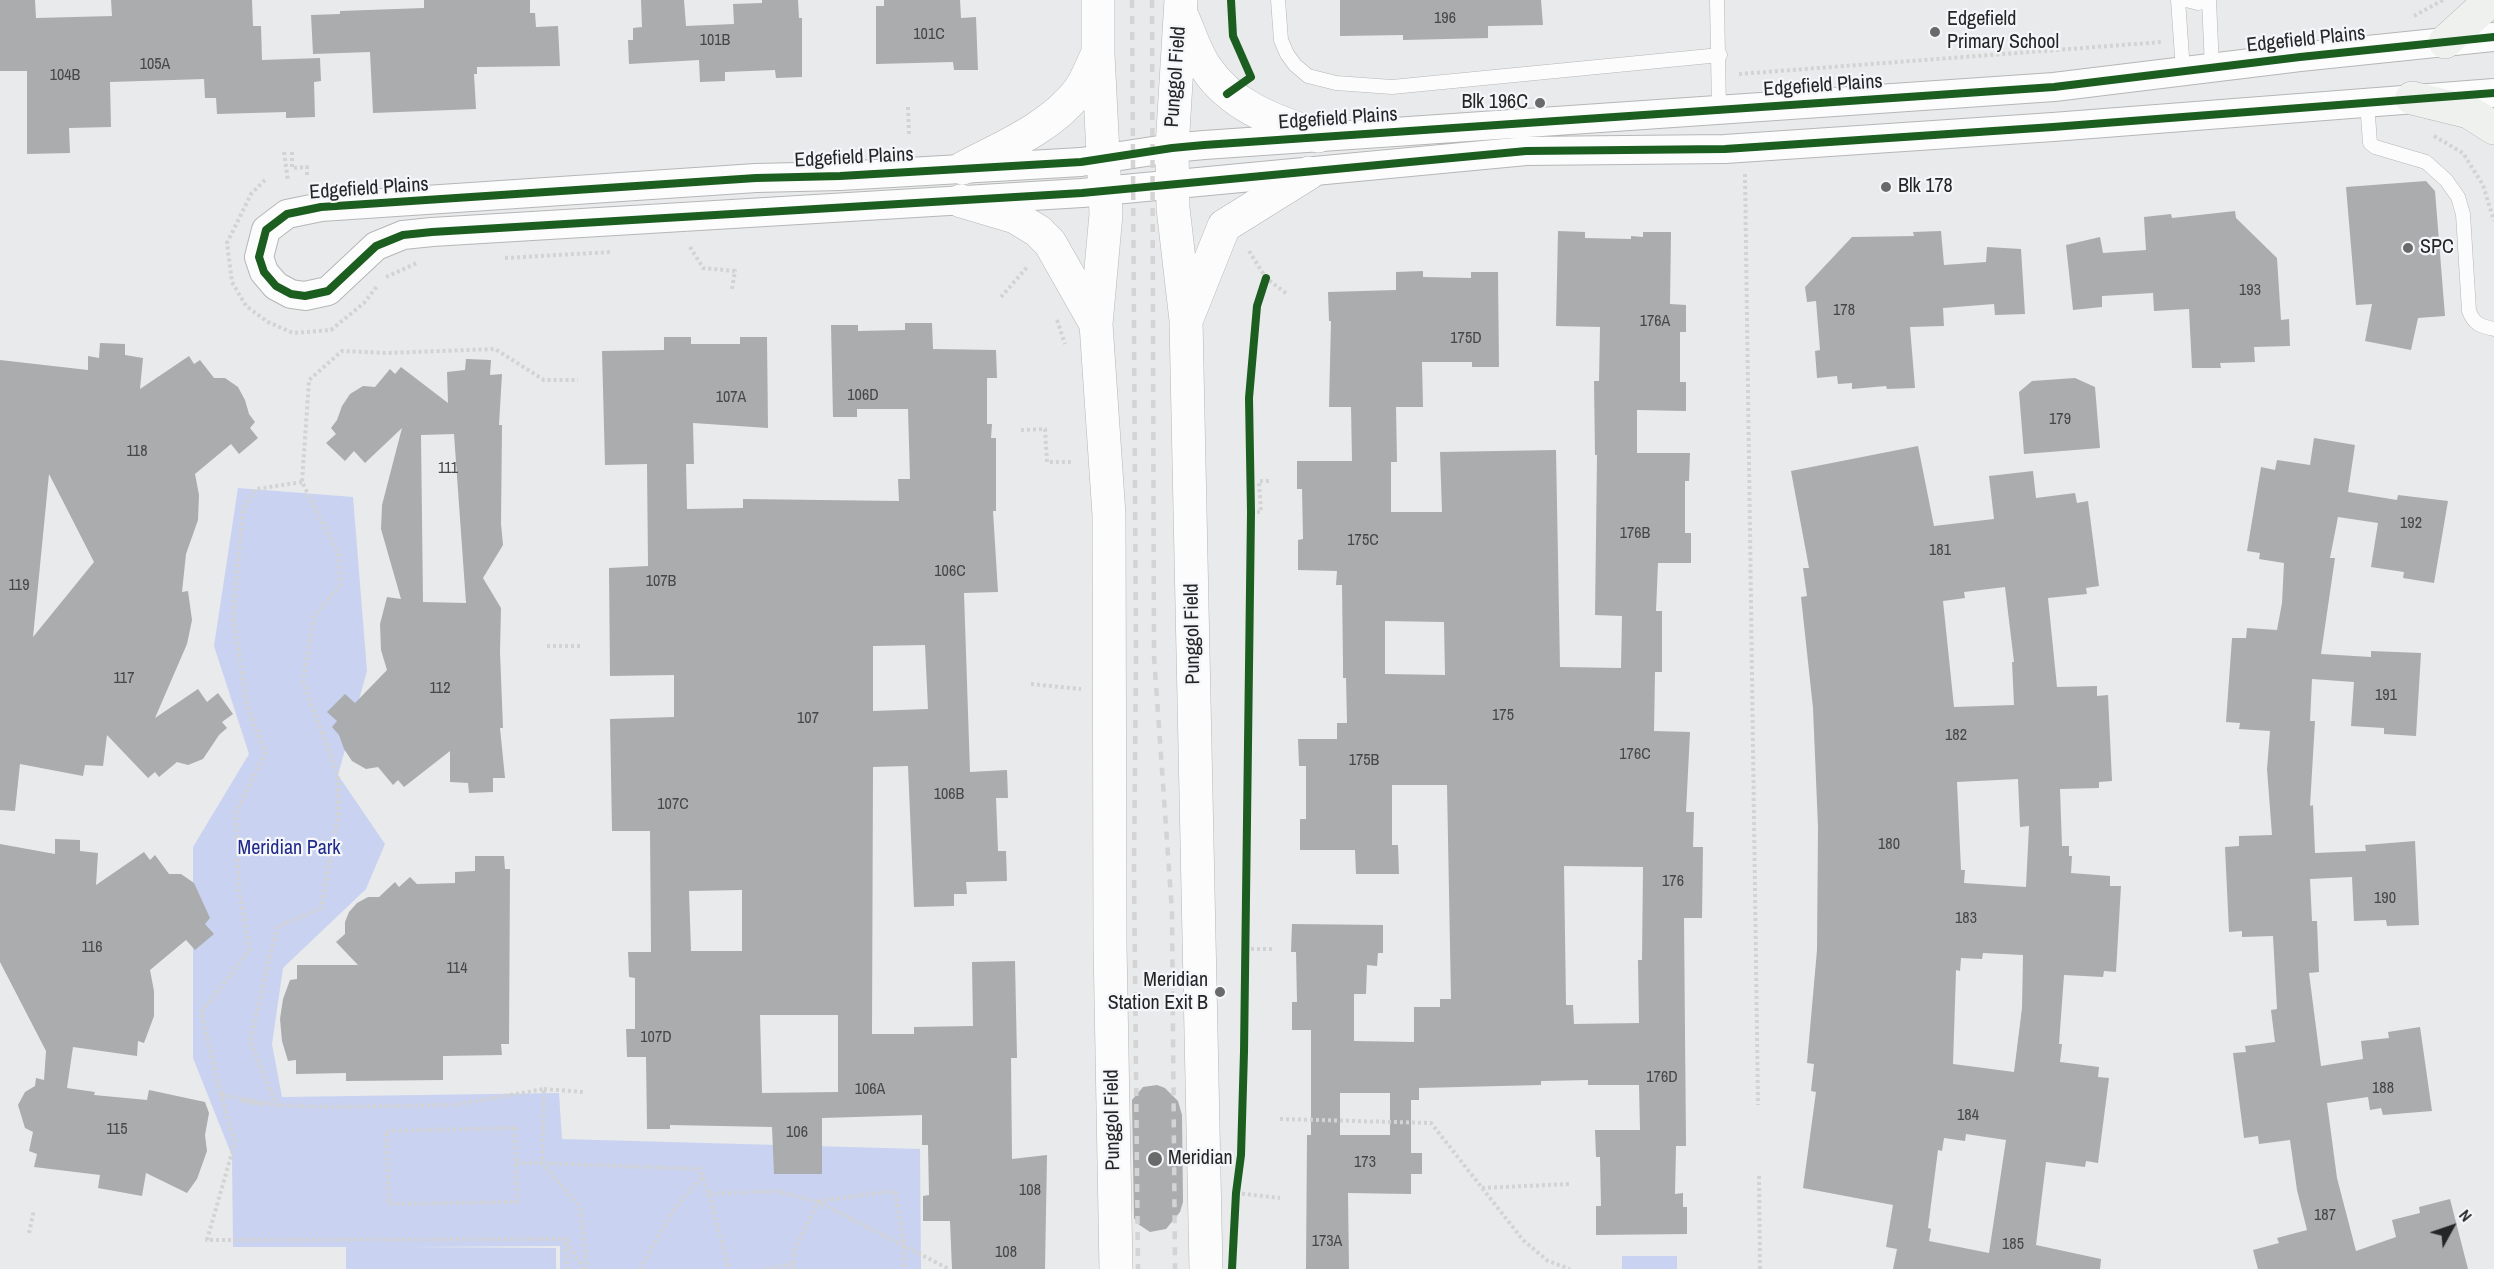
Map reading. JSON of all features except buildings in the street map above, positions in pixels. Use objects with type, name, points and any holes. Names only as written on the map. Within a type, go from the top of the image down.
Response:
[{"type":"main road","points":[[2445,42],[2491,0]]},
{"type":"main road","points":[[2412,98],[2469,112],[2494,128]]},
{"type":"street","name":"Punggol Field","points":[[1098,0],[1098,54],[1106,214],[1096,324],[1109,515],[1110,945],[1116,1269]]},
{"type":"street","name":"Punggol Field","points":[[1181,7],[1172,148],[1173,208],[1186,320],[1206,1269]]},
{"type":"street","points":[[1181,7],[1205,67],[1227,94],[1261,115],[1318,136]]},
{"type":"street","name":"Edgefield Plains","points":[[2494,37],[2300,57],[2054,87],[1318,136],[1172,148],[1103,174],[1082,193],[531,225],[403,235],[376,246],[328,291],[311,296],[291,294],[276,286],[264,272],[260,257],[266,230],[287,214],[321,207],[756,178],[840,176],[1081,162],[1103,174],[1174,184],[1206,183],[1526,151],[1725,149],[2041,128],[2494,93]]},
{"type":"street","points":[[963,168],[1024,137],[1063,110],[1080,90],[1098,54]]},
{"type":"street","points":[[1186,320],[1224,226],[1309,173]]},
{"type":"street","points":[[961,201],[1015,217],[1038,231],[1050,243],[1096,324]]},
{"type":"lane","points":[[1278,0],[1281,40],[1295,66],[1308,76],[1336,83],[1392,87],[1720,55]]},
{"type":"lane","points":[[1717,0],[1720,55],[1719,110]]},
{"type":"lane","points":[[2178,0],[2183,71]]},
{"type":"lane","points":[[2186,0],[2198,3],[2208,0],[2212,68]]},
{"type":"lane","points":[[2367,102],[2370,143],[2374,147],[2426,162],[2446,180],[2458,197],[2463,214],[2469,311],[2472,320],[2480,326],[2494,329]]},
{"type":"path","points":[[2408,18],[2442,0]]},
{"type":"path","points":[[1719,76],[2181,41]]},
{"type":"path","points":[[908,107],[909,134]]},
{"type":"path","points":[[284,152],[288,181]]},
{"type":"path","points":[[292,152],[292,168],[307,167],[307,178]]},
{"type":"path","points":[[2463,153],[2483,185],[2494,221]]},
{"type":"path","points":[[1745,167],[1758,1105]]},
{"type":"path","points":[[265,180],[251,194],[227,243],[232,282],[246,306],[267,322],[293,333],[332,330],[364,303],[384,278],[421,261]]},
{"type":"path","points":[[678,248],[702,246]]},
{"type":"path","points":[[690,247],[702,268],[735,271],[732,290]]},
{"type":"path","points":[[504,258],[620,251]]},
{"type":"path","points":[[1249,251],[1266,278],[1287,294]]},
{"type":"path","points":[[1001,297],[1032,262],[1036,273]]},
{"type":"path","points":[[1263,291],[1266,278]]},
{"type":"path","points":[[1055,316],[1065,341],[1066,352]]},
{"type":"path","points":[[277,1105],[250,1042],[277,927],[321,908],[338,819],[338,775],[303,682],[314,616],[339,585],[339,555],[302,482],[309,380],[342,351],[386,353],[495,349],[544,380],[578,380]]},
{"type":"path","points":[[1021,430],[1046,429],[1047,462],[1073,462]]},
{"type":"path","points":[[1072,451],[1074,474]]},
{"type":"path","points":[[1250,478],[1250,489]]},
{"type":"path","points":[[1251,512],[1261,512],[1259,481],[1272,481]]},
{"type":"path","points":[[302,482],[256,489],[243,508],[233,617],[247,705],[265,753],[236,813],[238,891],[250,950],[201,1012],[235,1142],[207,1240],[566,1239]]},
{"type":"path","points":[[1251,500],[1251,524]]},
{"type":"path","points":[[547,646],[580,646]]},
{"type":"path","points":[[1031,684],[1085,689]]},
{"type":"path","points":[[1245,960],[1246,937]]},
{"type":"path","points":[[1245,949],[1274,950]]},
{"type":"path","points":[[221,1095],[253,1105],[335,1107],[454,1105],[544,1089],[584,1092]]},
{"type":"path","points":[[544,1089],[542,1163],[580,1207],[585,1269]]},
{"type":"path","points":[[1280,1119],[1431,1123],[1523,1240],[1548,1261],[1569,1269]]},
{"type":"path","points":[[515,1128],[516,1164],[517,1202],[389,1204],[386,1131],[515,1128]]},
{"type":"path","points":[[516,1164],[700,1169],[729,1269]]},
{"type":"path","points":[[640,1269],[676,1206],[703,1176]]},
{"type":"path","points":[[1759,1176],[1760,1269]]},
{"type":"path","points":[[1235,1204],[1237,1184]]},
{"type":"path","points":[[1482,1188],[1569,1184]]},
{"type":"path","points":[[709,1194],[777,1191],[818,1202],[950,1269]]},
{"type":"path","points":[[818,1202],[895,1191],[904,1245],[903,1269]]},
{"type":"path","points":[[1236,1193],[1280,1198]]},
{"type":"path","points":[[766,1269],[793,1266],[794,1250],[818,1202]]},
{"type":"path","points":[[29,1233],[34,1210]]},
{"type":"path","points":[[566,1239],[567,1269]]},
{"type":"path","points":[[566,1239],[585,1269]]},
{"type":"green space","name":"Meridian Park","points":[[238,488],[353,497],[367,671],[338,775],[385,844],[366,889],[283,968],[272,1044],[282,1097],[559,1093],[562,1139],[920,1149],[921,1269],[560,1269],[560,1246],[408,1247],[556,1248],[556,1269],[346,1269],[346,1247],[233,1247],[232,1156],[193,1058],[193,847],[249,754],[214,646]]},
{"type":"green space","points":[[1622,1256],[1677,1256],[1677,1269],[1622,1269]]},
{"type":"railway","points":[[1132,0],[1136,655],[1134,872],[1138,1269]]},
{"type":"railway","points":[[1152,0],[1154,656],[1172,912],[1175,1269]]},
{"type":"cycle path","points":[[1227,94],[1251,77],[1233,36],[1231,0]]},
{"type":"cycle path","points":[[2494,37],[2300,57],[2054,87],[1204,145],[1081,162],[840,176],[756,178],[321,207],[287,214],[266,230],[259,257],[264,272],[276,286],[291,294],[305,296],[328,291],[376,246],[403,235],[432,232],[1082,193],[1526,151],[1725,149],[2053,127],[2494,93]]},
{"type":"cycle path","points":[[1232,1269],[1236,1193],[1241,1155],[1244,1052],[1251,512],[1249,398],[1257,306],[1266,278]]},
{"type":"place","name":"Edgefield Primary School","points":[[1935,32]]},
{"type":"place","name":"Blk 196C","points":[[1540,103]]},
{"type":"place","name":"Blk 178","points":[[1886,187]]},
{"type":"place","name":"SPC","points":[[2408,248]]},
{"type":"place","name":"Meridian Station Exit B","points":[[1220,992]]},
{"type":"place","name":"Meridian","points":[[1155,1159]]}]
